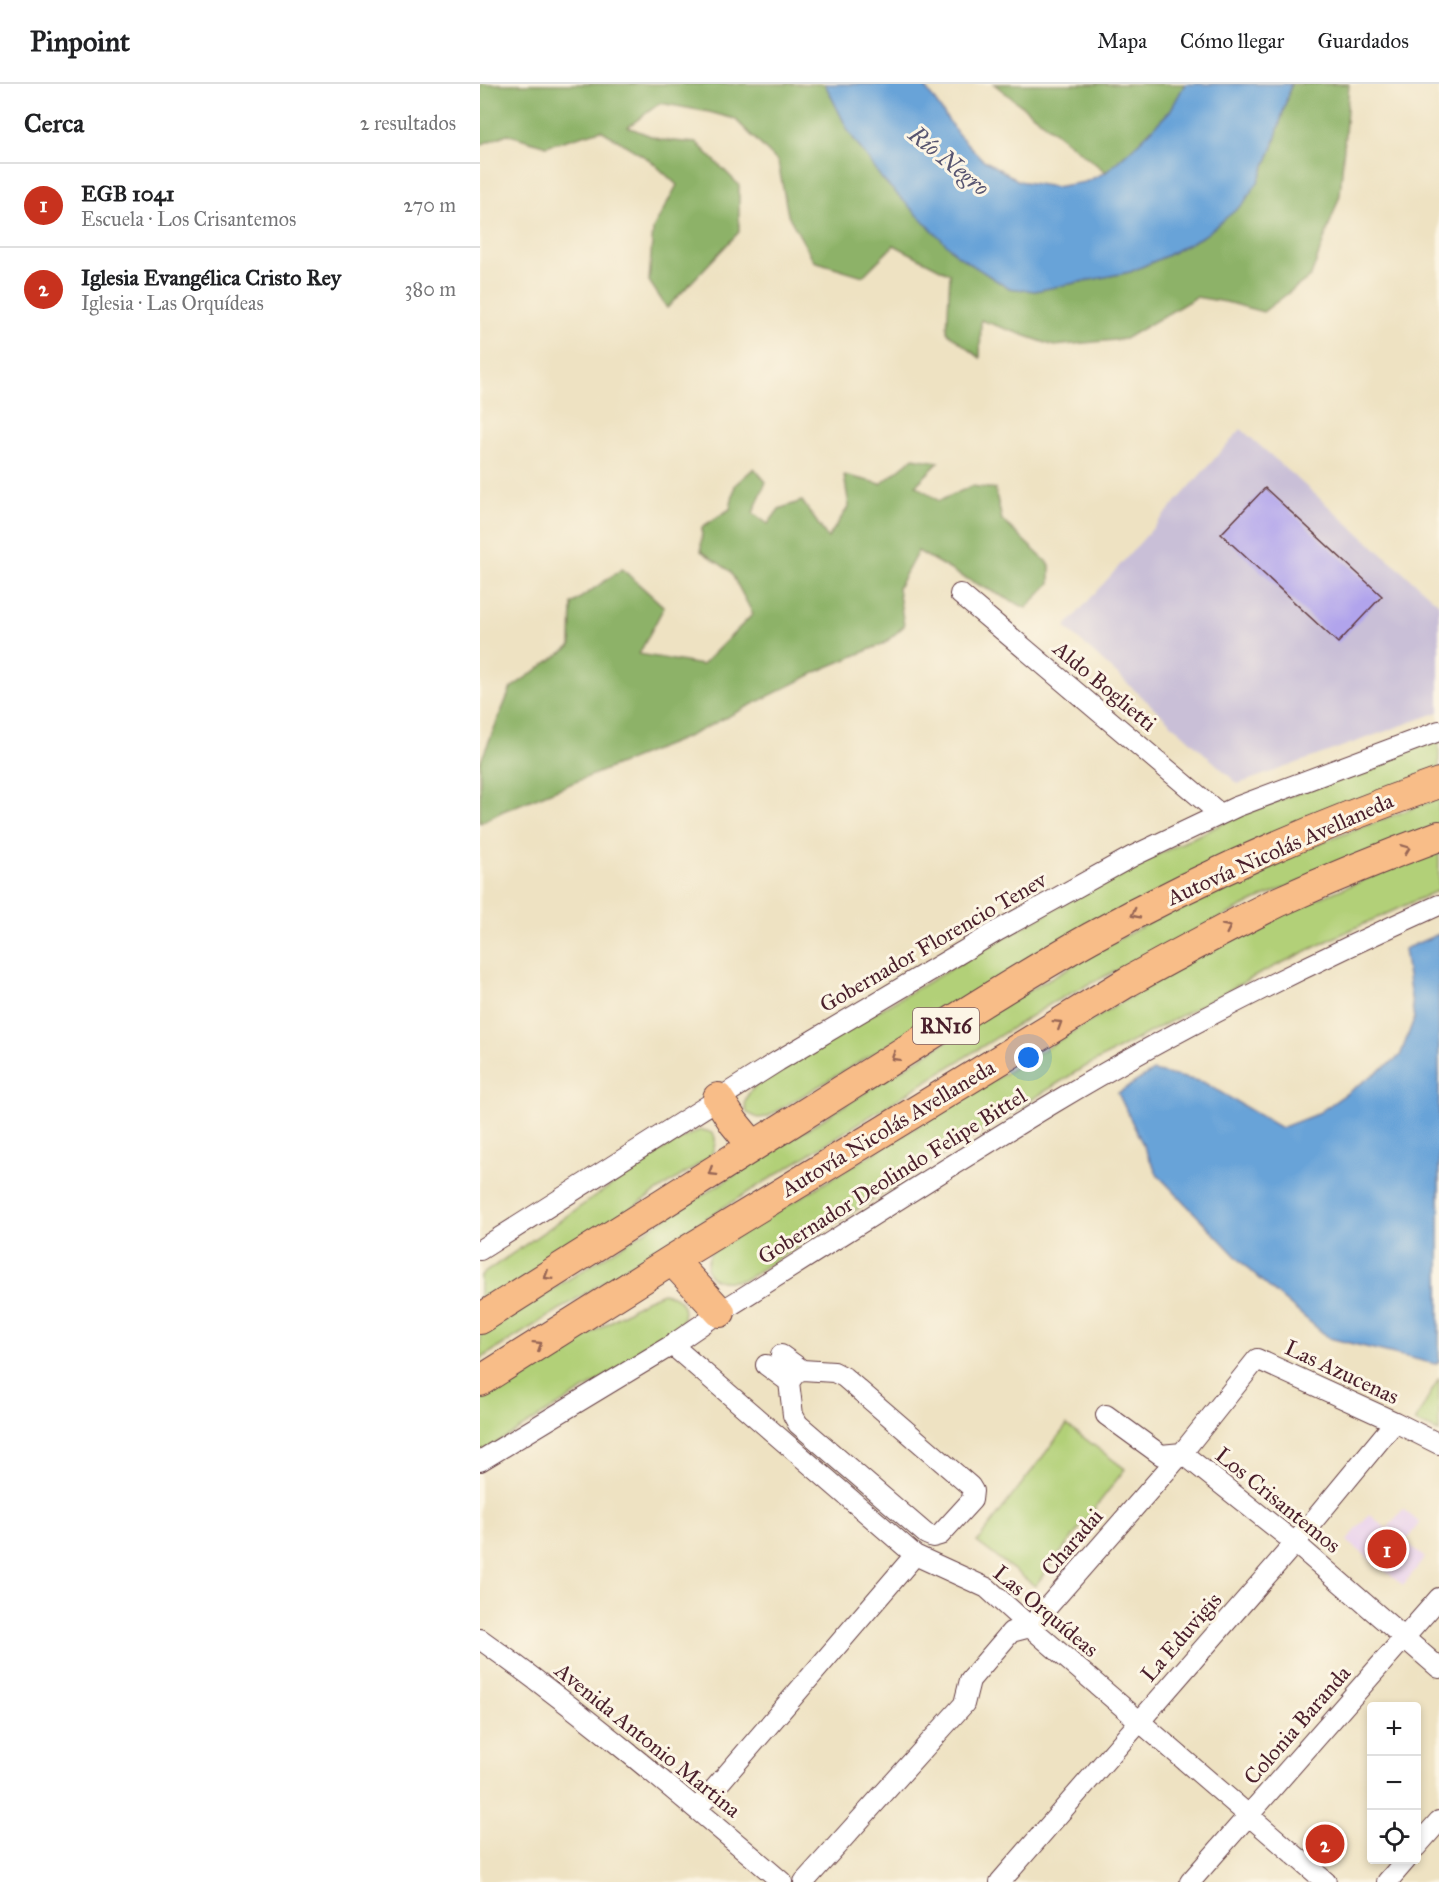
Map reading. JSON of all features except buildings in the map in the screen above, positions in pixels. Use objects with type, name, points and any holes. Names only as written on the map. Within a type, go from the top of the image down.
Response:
[{"type":"highway","name":"Autovía Nicolás Avellaneda","points":[[480,1319],[1000,992],[1093,937],[1169,897],[1281,845],[1439,783]]},
{"type":"highway","name":"Autovía Nicolás Avellaneda","points":[[480,1381],[672,1260],[1129,981],[1207,938],[1280,902],[1439,836]]},
{"type":"highway","points":[[718,1098],[734,1123],[753,1146]]},
{"type":"highway","points":[[672,1260],[720,1312]]},
{"type":"street","name":"Aldo Boglietti","points":[[960,594],[1220,814]]},
{"type":"street","name":"Gobernador Florencio Tenev","points":[[480,1250],[718,1098],[1037,909],[1133,856],[1220,814],[1439,731]]},
{"type":"street","name":"Gobernador Deolindo Felipe Bittel","points":[[480,1461],[672,1345],[720,1312],[1056,1102],[1164,1040],[1256,992],[1439,905]]},
{"type":"street","name":"Las Orquídeas","points":[[672,1345],[915,1555],[987,1588],[1326,1882]]},
{"type":"street","name":"Las Azucenas","points":[[1257,1359],[1439,1444]]},
{"type":"street","name":"Charadai","points":[[804,1882],[964,1704],[970,1680],[1011,1632],[1030,1627],[1182,1453],[1257,1359]]},
{"type":"street","points":[[773,1360],[796,1376],[834,1372],[844,1377],[970,1486],[973,1491],[972,1500],[940,1535],[933,1537],[926,1534],[798,1424],[793,1415],[796,1376]]},
{"type":"street","name":"Los Crisantemos","points":[[1106,1415],[1161,1455],[1182,1453],[1295,1543],[1439,1668]]},
{"type":"street","name":"La Eduvigis","points":[[1000,1882],[1295,1543],[1395,1422]]},
{"type":"street","points":[[697,1809],[915,1555]]},
{"type":"street","name":"Colonia Baranda","points":[[1190,1882],[1439,1598]]},
{"type":"street","name":"Avenida Antonio Martina","points":[[480,1639],[548,1689],[697,1809],[782,1882]]},
{"type":"street","points":[[1421,1841],[1439,1821]]},
{"type":"street","points":[[1387,1882],[1403,1864]]},
{"type":"shaded area","points":[[1241,429],[1439,604],[1439,712],[1238,784],[1065,627]]},
{"type":"shaded area","points":[[1403,1509],[1420,1523],[1405,1541],[1425,1558],[1403,1585],[1347,1541],[1369,1514],[1387,1529]]},
{"type":"green space","points":[[480,84],[825,84],[849,132],[1035,291],[1130,272],[1205,235],[1258,182],[1273,147],[1291,84],[1349,84],[1340,195],[1311,276],[1263,312],[1196,297],[1125,339],[1054,346],[981,320],[980,358],[947,332],[950,274],[894,245],[863,276],[814,261],[788,215],[778,162],[735,119],[660,103],[628,127],[661,140],[697,143],[739,185],[739,232],[667,308],[649,281],[653,229],[677,185],[650,160],[601,130],[546,146],[507,134],[480,145]]},
{"type":"green space","points":[[994,84],[1185,84],[1170,111],[1106,172]]},
{"type":"green space","points":[[913,458],[939,462],[916,485],[939,501],[972,486],[995,489],[1002,520],[1050,565],[1050,583],[1026,608],[963,577],[918,551],[898,588],[904,626],[885,643],[825,668],[687,737],[503,811],[480,823],[480,763],[511,688],[571,646],[572,604],[622,569],[664,607],[639,654],[702,665],[753,614],[730,571],[701,551],[702,527],[730,509],[735,485],[754,468],[766,482],[753,513],[768,524],[779,509],[802,501],[828,538],[849,506],[844,475],[881,484]]},
{"type":"green space","points":[[1439,739],[1439,771],[978,991],[767,1117],[758,1118],[747,1113],[745,1106],[749,1093],[778,1069],[1068,901],[1238,816]]},
{"type":"green space","points":[[1439,798],[1439,824],[1256,900],[1052,1003],[480,1359],[480,1335],[1014,999],[1165,914],[1284,857]]},
{"type":"green space","points":[[1439,849],[1439,890],[1263,972],[1079,1070],[746,1279],[721,1281],[715,1279],[707,1270],[711,1252],[1237,932]]},
{"type":"green space","points":[[700,1130],[714,1135],[715,1143],[710,1157],[480,1307],[480,1276],[674,1142]]},
{"type":"green space","points":[[663,1293],[678,1299],[684,1309],[682,1322],[674,1335],[480,1453],[480,1401],[646,1300]]},
{"type":"green space","points":[[1439,1378],[1439,1432],[1415,1422]]},
{"type":"green space","points":[[1067,1425],[1125,1469],[1035,1586],[977,1542]]},
{"type":"water","name":"Río Negro","points":[[825,84],[923,84],[958,134],[982,159],[1019,181],[1055,187],[1085,182],[1106,172],[1170,111],[1185,84],[1291,84],[1273,147],[1258,182],[1243,204],[1205,235],[1130,272],[1035,291],[1008,288],[958,256],[882,179],[849,132]]},
{"type":"water","points":[[1439,934],[1439,1362],[1435,1364],[1329,1338],[1251,1272],[1157,1174],[1118,1093],[1153,1071],[1203,1082],[1281,1128],[1317,1114],[1400,1056],[1414,1019],[1404,949]]},
{"type":"place","name":"EGB 1041","points":[[1387,1549]]},
{"type":"place","name":"Iglesia Evangélica Cristo Rey","points":[[1325,1844]]}]
